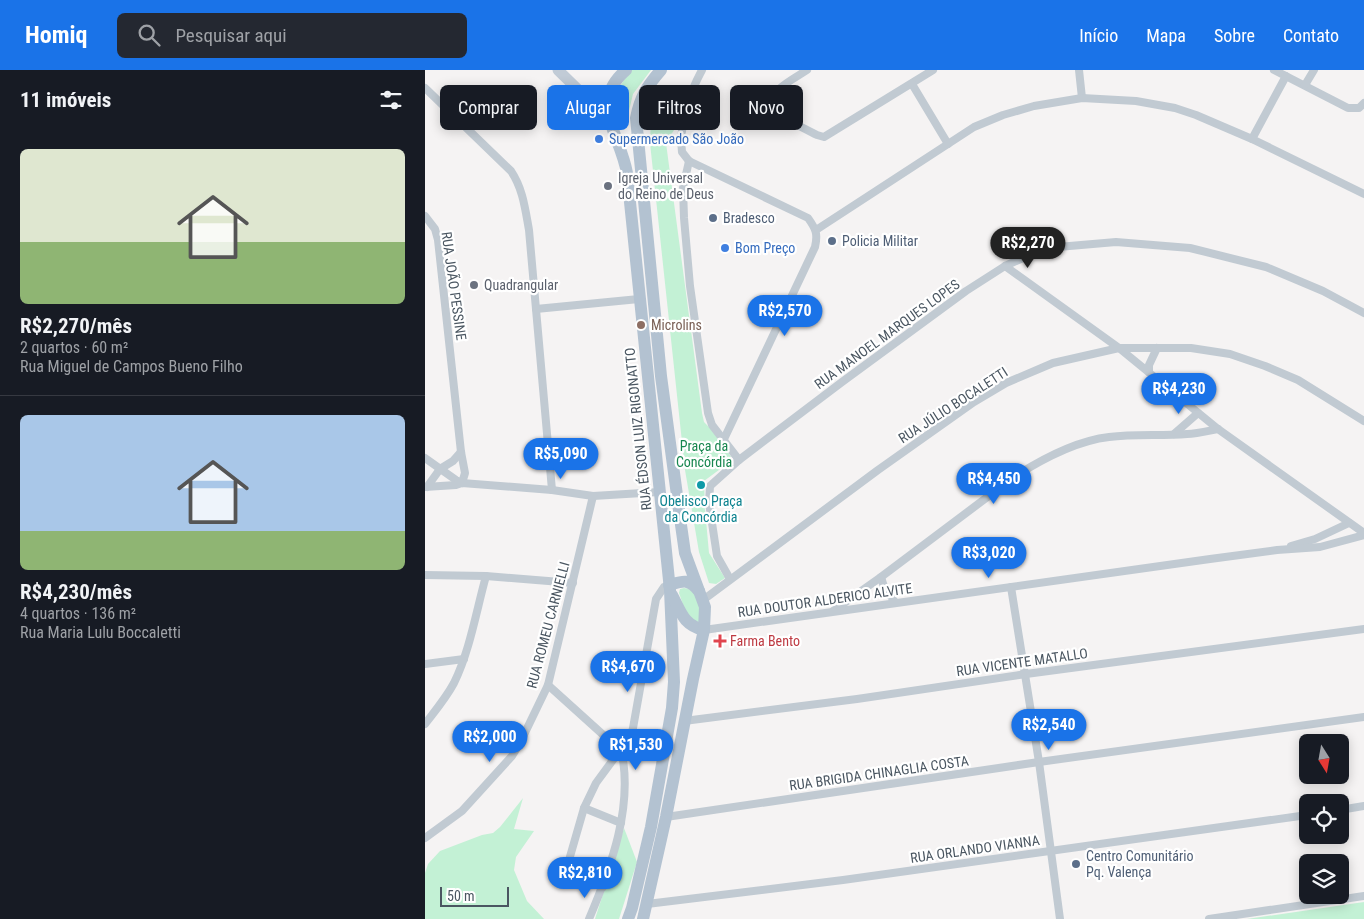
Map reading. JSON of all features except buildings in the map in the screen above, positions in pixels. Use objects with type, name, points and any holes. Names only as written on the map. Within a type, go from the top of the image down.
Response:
[{"type":"main road","name":"RUA ÉDSON LUIZ RIGONATTO","points":[[612,85],[626,70]]},
{"type":"main road","points":[[643,919],[704,630],[705,607],[685,553],[660,367],[636,118],[641,98],[649,84],[661,70]]},
{"type":"main road","points":[[629,122],[636,118]]},
{"type":"main road","name":"RUA ÉDSON LUIZ RIGONATTO","points":[[614,130],[627,173],[669,587],[674,682],[672,708],[651,828],[628,919]]},
{"type":"main road","points":[[659,492],[673,496],[679,505]]},
{"type":"main road","points":[[701,595],[692,583],[689,582],[683,581],[669,587],[688,623],[693,627],[704,630]]},
{"type":"street","points":[[558,70],[574,85]]},
{"type":"street","points":[[702,70],[694,85],[681,127],[682,152],[689,161],[808,218],[816,230],[817,238],[815,247],[724,439]]},
{"type":"street","points":[[807,70],[778,89],[774,95],[773,102],[778,113],[820,136],[828,136],[933,70]]},
{"type":"street","points":[[1079,70],[1082,98]]},
{"type":"street","points":[[1275,70],[1348,108],[1359,108],[1364,103]]},
{"type":"street","points":[[1305,85],[1314,70]]},
{"type":"street","points":[[1252,139],[1286,76]]},
{"type":"street","points":[[912,84],[948,144]]},
{"type":"street","points":[[425,88],[511,171],[519,183],[529,230],[552,490]]},
{"type":"street","points":[[816,230],[974,127],[1003,115],[1042,104],[1082,98],[1136,101],[1175,108],[1216,122],[1364,194]]},
{"type":"street","points":[[689,161],[683,188],[684,218],[690,286],[708,413],[712,425],[739,460]]},
{"type":"street","name":"RUA JOÃO PESSINE","points":[[425,216],[435,229],[438,240],[465,474],[463,483]]},
{"type":"street","name":"RUA MANOEL MARQUES LOPES","points":[[730,579],[717,556],[709,494],[710,486],[739,460],[966,291],[1005,266],[1032,254],[1059,247],[1116,242],[1190,248],[1266,268],[1323,291],[1364,313]]},
{"type":"street","points":[[1005,266],[1119,348],[1218,429],[1364,534]]},
{"type":"street","points":[[536,308],[639,299]]},
{"type":"street","name":"RUA JÚLIO BOCALETTI","points":[[701,595],[730,579],[974,402],[1006,383],[1053,363],[1119,348],[1191,348],[1230,354],[1298,380],[1364,421]]},
{"type":"street","points":[[1149,372],[1150,360],[1157,348]]},
{"type":"street","points":[[1174,434],[1198,412]]},
{"type":"street","points":[[832,612],[881,578],[1006,483],[1036,463],[1059,452],[1110,436],[1186,435],[1218,429]]},
{"type":"street","points":[[426,487],[440,469],[453,461],[461,452]]},
{"type":"street","points":[[425,458],[455,480],[463,483],[552,490],[593,496],[659,492]]},
{"type":"street","points":[[426,487],[463,483]]},
{"type":"street","name":"RUA ROMEU CARNIELLI","points":[[425,838],[462,811],[511,756],[520,743],[548,685],[593,496]]},
{"type":"street","name":"RUA DOUTOR ALDERICO ALVITE","points":[[1277,550],[1315,539],[1349,523]]},
{"type":"street","name":"RUA DOUTOR ALDERICO ALVITE","points":[[704,630],[1277,550],[1320,547],[1364,534]]},
{"type":"street","points":[[425,575],[486,576],[573,583]]},
{"type":"street","points":[[425,724],[439,707],[453,684],[463,659],[486,576]]},
{"type":"street","points":[[881,578],[884,587],[895,602]]},
{"type":"street","points":[[603,887],[570,874],[567,866],[584,808],[595,783],[629,740],[633,728],[656,598],[664,587],[669,587]]},
{"type":"street","points":[[1011,587],[1052,850],[1060,919]]},
{"type":"street","name":"RUA VICENTE MATALLO","points":[[685,721],[1364,629]]},
{"type":"street","points":[[425,664],[463,659]]},
{"type":"street","points":[[548,685],[609,741],[621,749],[625,774],[621,823],[603,887],[589,919]]},
{"type":"street","name":"RUA BRIGIDA CHINAGLIA COSTA","points":[[666,817],[1039,762],[1364,717]]},
{"type":"street","points":[[1349,808],[1364,806]]},
{"type":"street","points":[[584,808],[621,823]]},
{"type":"street","name":"RUA ORLANDO VIANNA","points":[[647,904],[843,880],[1299,816]]},
{"type":"street","points":[[1209,919],[1364,896]]},
{"type":"green space","points":[[631,70],[651,70],[633,94],[629,111],[629,85],[621,85]]},
{"type":"green space","name":"Praça da Concórdia","points":[[650,130],[674,130],[666,143],[702,413],[704,422],[717,435],[731,457],[727,464],[704,481],[709,553],[725,578],[716,584],[709,583],[699,552],[685,470],[650,143]]},
{"type":"green space","points":[[684,588],[693,592],[699,601],[702,623],[688,619],[679,593],[680,589]]},
{"type":"green space","points":[[523,798],[514,829],[534,831],[516,857],[514,870],[527,901],[544,919],[425,919],[425,873],[428,864],[440,851],[482,835],[493,833]]},
{"type":"green space","points":[[624,828],[637,862],[619,919],[595,919]]},
{"type":"green space","points":[[1364,902],[1364,919],[1247,919]]},
{"type":"place","name":"Supermercado São João","points":[[599,139]]},
{"type":"place","name":"Igreja Universal do Reino de Deus","points":[[608,186]]},
{"type":"place","name":"Bradesco","points":[[713,218]]},
{"type":"place","name":"Policia Militar","points":[[832,241]]},
{"type":"place","name":"Bom Preço","points":[[725,248]]},
{"type":"place","name":"Quadrangular","points":[[474,285]]},
{"type":"place","name":"Microlins","points":[[641,325]]},
{"type":"place","name":"Obelisco Praça da Concórdia","points":[[701,485]]},
{"type":"place","name":"Farma Bento","points":[[720,641]]},
{"type":"place","name":"Centro Comunitário Pq. Valença","points":[[1076,864]]}]
